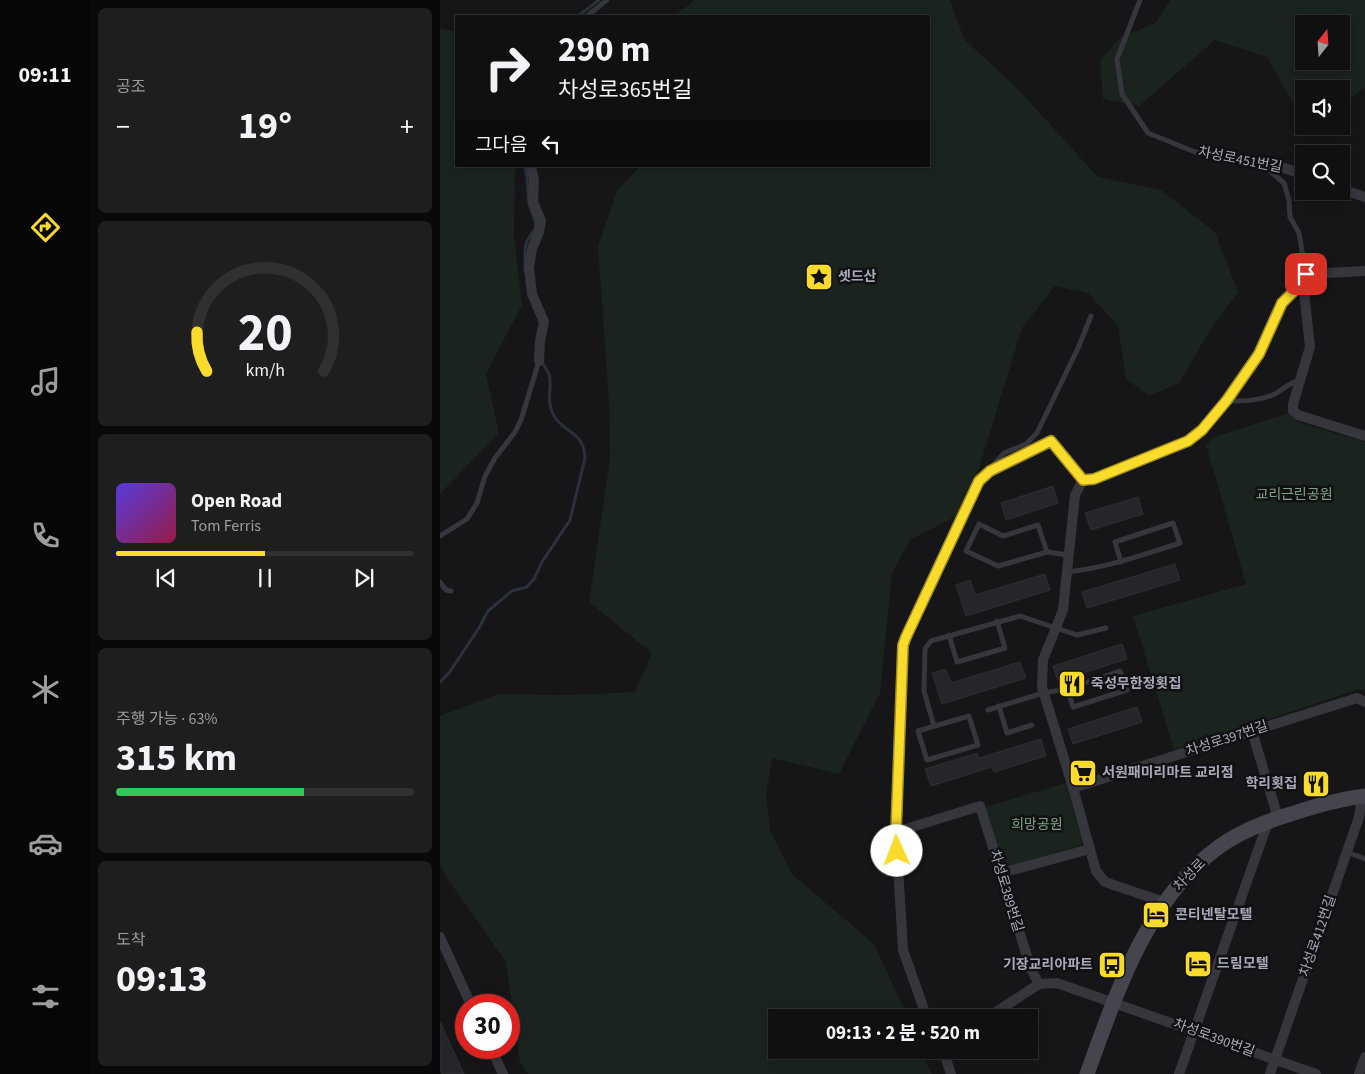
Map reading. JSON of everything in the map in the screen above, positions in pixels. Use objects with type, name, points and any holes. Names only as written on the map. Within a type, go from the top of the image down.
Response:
[{"type":"main road","name":"차성로","points":[[1086,1074],[1127,969],[1164,902],[1191,871],[1215,850],[1243,832],[1273,820],[1330,802],[1364,796]]},
{"type":"street","name":"차성로451번길","points":[[1260,163],[1273,164],[1295,172]]},
{"type":"street","points":[[531,167],[534,180],[533,202],[541,221],[532,249],[529,268],[532,294],[544,322],[540,341],[540,359]]},
{"type":"street","points":[[1350,192],[1365,197]]},
{"type":"street","points":[[1083,480],[1094,479],[1188,441],[1202,430],[1227,400],[1259,354],[1282,303],[1304,278],[1365,271]]},
{"type":"street","points":[[1304,278],[1310,347],[1293,404],[1293,411],[1298,415],[1365,436]]},
{"type":"street","points":[[924,1009],[902,950],[896,832],[903,645],[979,481],[990,471],[1051,441],[1083,480]]},
{"type":"street","points":[[1083,480],[1075,495],[1063,610],[1043,660],[1043,693],[1074,788],[1096,871],[1105,882],[1164,902]]},
{"type":"street","name":"차성로397번길","points":[[1074,788],[1357,698],[1365,702]]},
{"type":"street","points":[[1179,1074],[1273,820],[1252,731]]},
{"type":"street","name":"차성로412번길","points":[[1270,1074],[1359,817],[1364,796]]},
{"type":"street","name":"차성로389번길","points":[[896,832],[980,806],[1031,969],[1039,984]]},
{"type":"street","points":[[1001,873],[1090,849]]},
{"type":"street","points":[[440,937],[466,994]]},
{"type":"street","points":[[1001,1009],[1039,984],[1057,983],[1113,1002]]},
{"type":"street","name":"차성로390번길","points":[[1113,1002],[1316,1074]]},
{"type":"street","points":[[1359,1074],[1365,1057]]},
{"type":"street","points":[[496,1059],[503,1074]]},
{"type":"street","points":[[946,1059],[951,1074]]},
{"type":"lane","points":[[588,15],[607,0]]},
{"type":"lane","name":"차성로451번길","points":[[1140,0],[1117,59],[1122,94],[1148,133],[1195,152],[1260,163]]},
{"type":"lane","points":[[1260,163],[1284,183],[1289,200],[1290,217],[1299,233],[1304,278]]},
{"type":"lane","points":[[990,471],[994,463],[1004,453],[1026,444],[1037,434],[1079,346],[1091,316]]},
{"type":"lane","points":[[440,536],[467,519],[477,503],[485,476],[495,458],[516,432],[522,420],[540,359]]},
{"type":"lane","points":[[1227,400],[1245,402],[1273,395],[1294,382],[1300,381]]},
{"type":"lane","points":[[1066,572],[1105,567],[1121,562],[1180,543],[1173,523],[1115,542],[1121,562]]},
{"type":"lane","points":[[1046,552],[1038,525],[1003,536],[979,524],[966,551],[998,566],[1046,552],[1068,555]]},
{"type":"lane","points":[[440,582],[446,590],[451,591]]},
{"type":"lane","points":[[934,726],[924,690],[925,649],[931,641],[1020,616],[1077,635],[1106,628]]},
{"type":"lane","points":[[949,635],[957,662],[1005,648],[997,621]]},
{"type":"lane","points":[[988,710],[1043,693],[1067,689],[1120,671],[1127,690],[1074,707],[1067,689]]},
{"type":"lane","points":[[999,706],[1007,733],[1032,726]]},
{"type":"lane","points":[[969,716],[978,745],[927,760],[918,731],[934,726],[969,716]]},
{"type":"lane","points":[[1347,852],[1365,859]]},
{"type":"green space","points":[[695,0],[950,0],[964,39],[1017,88],[1098,177],[1161,190],[1215,232],[1238,292],[1209,332],[1179,383],[1149,396],[1126,379],[1118,326],[1088,293],[1055,286],[1022,328],[966,511],[910,540],[892,573],[880,693],[839,774],[772,758],[766,795],[770,830],[792,874],[874,944],[904,1009],[768,1009],[768,1059],[925,1059],[932,1074],[528,1074],[520,1059],[520,994],[510,994],[506,962],[444,874],[440,863],[440,716],[498,694],[568,695],[635,692],[652,653],[589,602],[610,458],[609,403],[598,246],[617,191],[639,167],[930,167],[930,15],[675,15]]},
{"type":"green space","points":[[1171,0],[1365,0],[1365,87],[1350,98],[1350,80],[1295,80],[1295,106],[1267,57],[1215,40],[1139,106],[1103,99],[1100,60],[1120,38],[1155,23]]},
{"type":"green space","points":[[440,28],[455,32],[455,167],[515,167],[514,236],[522,305],[486,374],[499,433],[440,494]]},
{"type":"green space","name":"교리근린공원","points":[[1289,413],[1297,422],[1365,442],[1365,690],[1360,689],[1174,750],[1133,616],[1246,584],[1206,445],[1214,437]]},
{"type":"green space","name":"희망공원","points":[[1066,783],[1083,845],[1007,865],[1000,858],[985,807]]},
{"type":"building","points":[[1053,486],[1058,503],[1006,520],[1001,503]]},
{"type":"building","points":[[1138,497],[1143,514],[1091,530],[1085,513]]},
{"type":"building","points":[[1175,564],[1180,580],[1087,608],[1082,592]]},
{"type":"building","points":[[1045,574],[1050,590],[966,616],[956,585],[970,580],[975,595]]},
{"type":"building","points":[[1122,644],[1127,659],[1058,681],[1053,666]]},
{"type":"building","points":[[1020,662],[1026,678],[942,704],[932,673],[946,669],[951,683]]},
{"type":"building","points":[[1137,707],[1142,722],[1073,744],[1068,729]]},
{"type":"building","points":[[1041,739],[1046,756],[994,772],[992,767],[931,786],[925,769],[977,753],[979,758]]},
{"type":"building","points":[[440,1022],[455,1054],[455,1059],[457,1059],[464,1074],[442,1074],[440,1069]]},
{"type":"waterway","points":[[579,15],[599,0]]},
{"type":"waterway","points":[[525,167],[529,204],[536,227],[525,248],[525,271]]},
{"type":"waterway","points":[[440,682],[449,673],[488,611],[512,591],[527,587],[534,579],[542,562],[570,520],[585,458],[584,449],[578,438],[558,422],[551,410],[550,379],[541,360]]},
{"type":"place","name":"셋드산","points":[[819,277]]},
{"type":"place","name":"죽성무한정횟집","points":[[1072,684]]},
{"type":"place","name":"서원패미리마트 교리점","points":[[1083,773]]},
{"type":"place","name":"학리횟집","points":[[1316,784]]},
{"type":"place","name":"콘티넨탈모텔","points":[[1156,915]]},
{"type":"place","name":"드림모텔","points":[[1198,964]]},
{"type":"place","name":"기장교리아파트","points":[[1112,965]]},
{"type":"route","points":[[897,851],[896,832],[903,645],[979,481],[990,471],[1051,441],[1083,480],[1094,479],[1188,441],[1211,421],[1227,400],[1259,354],[1282,303],[1303,282],[1306,274]]}]
